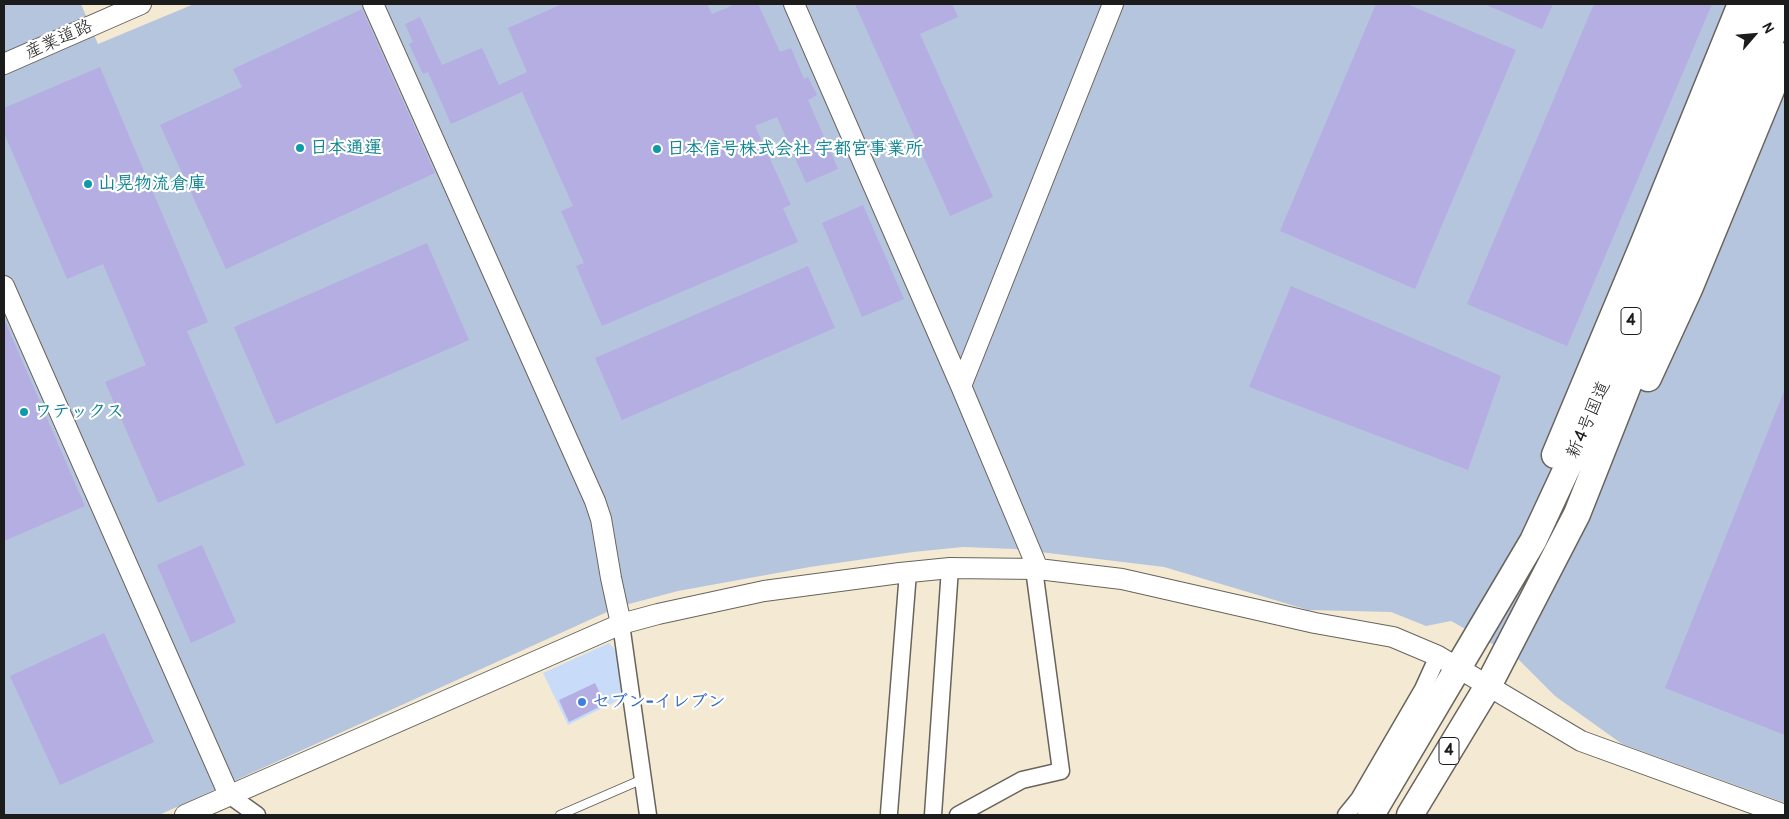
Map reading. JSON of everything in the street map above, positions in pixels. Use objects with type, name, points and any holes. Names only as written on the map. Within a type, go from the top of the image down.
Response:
[{"type":"highway","points":[[1480,630],[1643,245],[1741,4]]},
{"type":"highway","name":"新4号国道","points":[[1371,815],[1449,662],[1480,630],[1533,541],[1594,410],[1764,4]]},
{"type":"highway","name":"新4号国道","points":[[1410,815],[1488,686],[1577,514],[1662,299],[1785,4]]},
{"type":"highway","points":[[1577,514],[1602,482],[1689,289],[1785,56]]},
{"type":"street","name":"産業道路","points":[[4,64],[142,4]]},
{"type":"street","points":[[372,4],[595,500],[601,519],[621,624],[648,815]]},
{"type":"street","points":[[794,4],[961,386],[1036,569],[1061,771],[1022,780],[958,815]]},
{"type":"street","points":[[961,386],[1112,4]]},
{"type":"street","points":[[4,286],[229,795],[257,815]]},
{"type":"street","points":[[185,815],[621,624],[764,591],[950,568],[1036,569],[1122,579],[1315,624],[1393,637],[1449,662],[1581,741],[1785,815]]},
{"type":"street","points":[[933,815],[950,568]]},
{"type":"street","points":[[889,815],[908,572]]},
{"type":"street","points":[[1346,815],[1359,799],[1429,679],[1449,662]]},
{"type":"lane","points":[[560,815],[643,779]]},
{"type":"shaded area","points":[[4,4],[81,4],[98,44],[194,4],[1785,4],[1785,803],[1622,744],[1555,696],[1516,657],[1451,621],[1426,626],[1391,612],[1308,610],[1164,567],[1015,549],[963,547],[913,552],[810,567],[678,591],[629,604],[607,612],[159,815],[4,815]]},
{"type":"shaded area","points":[[609,643],[619,653],[625,697],[568,725],[543,673]]},
{"type":"building","name":"日本信号株式会社 宇都宮事業所","points":[[562,4],[707,4],[712,14],[736,4],[758,4],[780,52],[791,48],[804,79],[808,77],[817,95],[808,100],[838,169],[806,183],[777,117],[755,126],[791,205],[783,208],[798,242],[602,326],[576,266],[584,263],[561,211],[573,206],[522,92],[451,124],[428,72],[423,74],[409,44],[413,42],[405,24],[420,17],[442,65],[482,48],[499,85],[527,72],[508,28]]},
{"type":"building","points":[[855,4],[952,4],[958,17],[920,34],[993,197],[950,216]]},
{"type":"building","points":[[1376,4],[1407,4],[1516,50],[1415,289],[1280,231]]},
{"type":"building","points":[[1484,4],[1553,4],[1542,29]]},
{"type":"building","points":[[1594,4],[1712,4],[1567,346],[1467,304]]},
{"type":"building","name":"日本通運","points":[[362,9],[435,173],[226,269],[160,125],[242,87],[233,69]]},
{"type":"building","points":[[100,67],[208,322],[187,331],[245,465],[158,503],[105,382],[146,365],[103,264],[67,279],[4,133],[4,108]]},
{"type":"building","points":[[863,205],[904,299],[862,317],[822,223]]},
{"type":"building","points":[[427,243],[469,340],[276,424],[234,327]]},
{"type":"building","points":[[808,266],[835,328],[622,420],[595,358]]},
{"type":"building","points":[[1291,286],[1501,376],[1468,470],[1249,387]]},
{"type":"building","name":"ワテックス","points":[[4,319],[85,506],[4,541]]},
{"type":"building","points":[[1785,389],[1785,735],[1665,688]]},
{"type":"building","points":[[202,545],[236,622],[191,643],[157,565]]},
{"type":"building","points":[[104,633],[154,742],[60,785],[10,676]]},
{"type":"building","name":"セブン-イレブン","points":[[595,683],[605,704],[569,722],[559,700]]},
{"type":"place","name":"日本通運","points":[[300,148]]},
{"type":"place","name":"日本信号株式会社 宇都宮事業所","points":[[657,149]]},
{"type":"place","name":"山晃物流倉庫","points":[[88,184]]},
{"type":"place","name":"ワテックス","points":[[24,412]]},
{"type":"place","name":"セブン-イレブン","points":[[582,702]]}]
